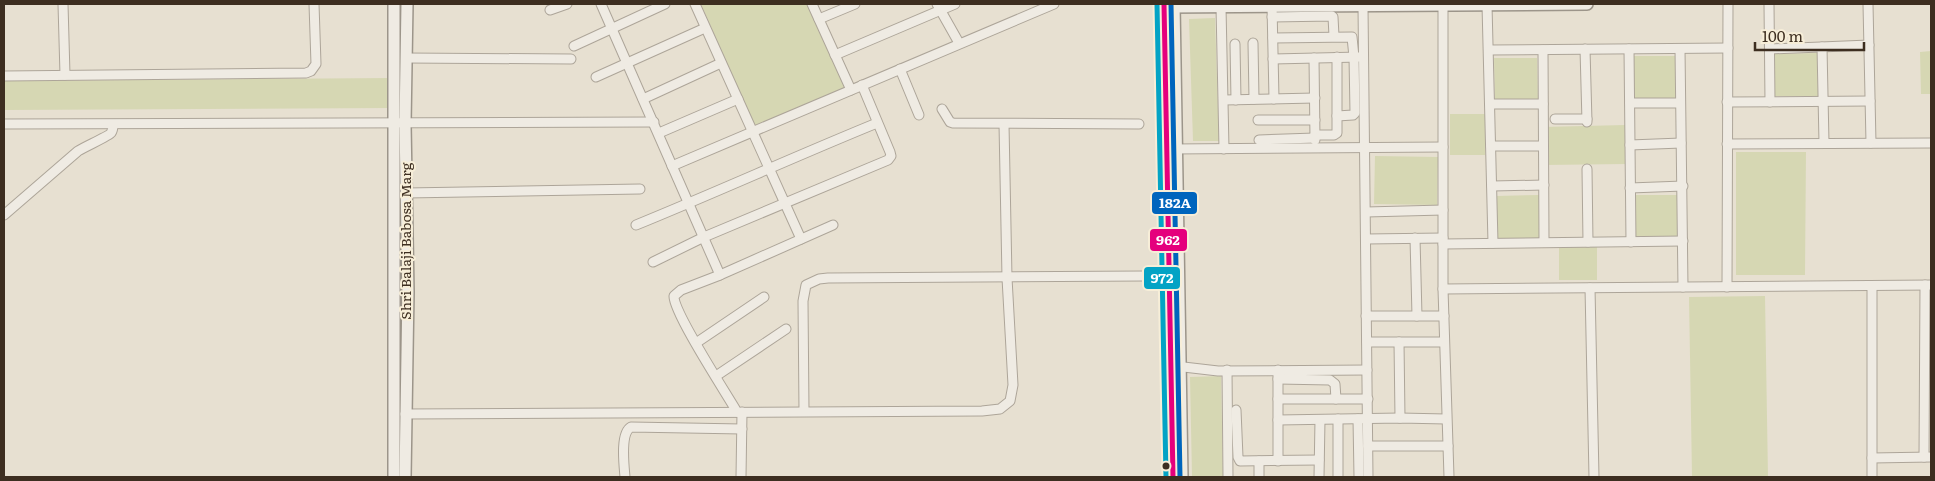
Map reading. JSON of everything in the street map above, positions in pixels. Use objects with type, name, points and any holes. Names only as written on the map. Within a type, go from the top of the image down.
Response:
[{"type":"street","points":[[63,4],[65,75]]},
{"type":"street","points":[[4,76],[306,73],[311,71],[316,64],[314,4]]},
{"type":"street","name":"Shri Balaji Babosa Marg","points":[[394,4],[400,124],[406,193],[408,292],[405,477]]},
{"type":"street","name":"Shri Balaji Babosa Marg","points":[[394,477],[400,124],[406,58],[407,4]]},
{"type":"street","points":[[550,10],[567,4]]},
{"type":"street","points":[[601,4],[720,275]]},
{"type":"street","points":[[574,46],[665,4]]},
{"type":"street","points":[[695,4],[801,239]]},
{"type":"street","points":[[812,4],[850,90]]},
{"type":"street","points":[[819,19],[855,4]]},
{"type":"street","points":[[835,54],[939,7],[954,4]]},
{"type":"street","points":[[672,166],[1054,4]]},
{"type":"street","points":[[1272,11],[1443,4],[1586,4]]},
{"type":"street","points":[[1443,4],[1443,289],[1449,477]]},
{"type":"street","points":[[1727,287],[1728,4]]},
{"type":"street","points":[[1769,4],[1770,102]]},
{"type":"street","points":[[1868,4],[1871,143]]},
{"type":"street","points":[[1488,5],[1493,243]]},
{"type":"street","points":[[1182,477],[1175,366],[1169,6],[1221,6],[1332,16],[1334,36]]},
{"type":"street","points":[[1221,6],[1224,148]]},
{"type":"street","points":[[1337,116],[1354,114],[1364,6]]},
{"type":"street","points":[[939,7],[959,44]]},
{"type":"street","points":[[1272,11],[1274,99]]},
{"type":"street","points":[[596,77],[705,28]]},
{"type":"street","points":[[1272,38],[1352,37],[1359,57],[1365,148],[1368,477]]},
{"type":"street","points":[[1254,43],[1254,99]]},
{"type":"street","points":[[1235,44],[1236,100]]},
{"type":"street","points":[[1770,49],[1869,45]]},
{"type":"street","points":[[1822,47],[1824,143]]},
{"type":"street","points":[[1488,50],[1728,48]]},
{"type":"street","points":[[1555,119],[1587,121],[1585,49]]},
{"type":"street","points":[[1629,49],[1631,242]]},
{"type":"street","points":[[1680,49],[1683,287]]},
{"type":"street","points":[[1543,50],[1544,242]]},
{"type":"street","points":[[1259,140],[1336,134],[1337,57]]},
{"type":"street","points":[[1273,58],[1359,57]]},
{"type":"street","points":[[406,58],[571,59]]},
{"type":"street","points":[[1314,58],[1315,148]]},
{"type":"street","points":[[644,99],[721,63]]},
{"type":"street","points":[[900,70],[919,115]]},
{"type":"street","points":[[653,262],[704,237],[888,160],[891,156],[890,152],[862,85]]},
{"type":"street","points":[[1224,100],[1315,98]]},
{"type":"street","points":[[659,133],[738,99]]},
{"type":"street","points":[[1727,102],[1870,101]]},
{"type":"street","points":[[1630,103],[1680,104]]},
{"type":"street","points":[[1490,104],[1543,104]]},
{"type":"street","points":[[942,109],[951,123],[1139,124]]},
{"type":"street","points":[[1258,120],[1315,120]]},
{"type":"street","points":[[4,124],[654,122]]},
{"type":"street","points":[[636,225],[689,204],[769,167],[877,122]]},
{"type":"street","points":[[4,215],[78,151],[90,143],[110,135],[113,124]]},
{"type":"street","points":[[405,414],[982,411],[1004,407],[1010,401],[1013,385],[1007,278],[1004,124]]},
{"type":"street","points":[[1727,144],[1931,142]]},
{"type":"street","points":[[1630,145],[1681,143]]},
{"type":"street","points":[[1491,146],[1543,146]]},
{"type":"street","points":[[1171,149],[1443,148]]},
{"type":"street","points":[[1587,169],[1588,242]]},
{"type":"street","points":[[1492,186],[1544,185]]},
{"type":"street","points":[[1630,188],[1683,186]]},
{"type":"street","points":[[406,193],[640,189]]},
{"type":"street","points":[[1366,212],[1443,210]]},
{"type":"street","points":[[742,477],[742,428],[739,412],[696,344],[676,307],[674,296],[681,290],[720,275],[833,225]]},
{"type":"street","points":[[1366,239],[1415,238],[1493,243],[1683,241]]},
{"type":"street","points":[[1415,238],[1417,316]]},
{"type":"street","points":[[804,411],[804,289],[809,283],[819,279],[1144,276]]},
{"type":"street","points":[[1443,289],[1928,285],[1928,457],[1872,458]]},
{"type":"street","points":[[1872,286],[1872,477]]},
{"type":"street","points":[[1590,288],[1594,477]]},
{"type":"street","points":[[696,344],[764,297]]},
{"type":"street","points":[[1366,316],[1444,316]]},
{"type":"street","points":[[716,376],[786,329]]},
{"type":"street","points":[[1367,342],[1444,342]]},
{"type":"street","points":[[1399,342],[1400,418]]},
{"type":"street","points":[[1175,366],[1200,370],[1367,370]]},
{"type":"street","points":[[1172,477],[1175,366]]},
{"type":"street","points":[[1227,370],[1228,477]]},
{"type":"street","points":[[1278,370],[1278,460]]},
{"type":"street","points":[[1278,379],[1330,380],[1335,384],[1336,398]]},
{"type":"street","points":[[1278,399],[1368,399]]},
{"type":"street","points":[[1236,410],[1238,459],[1243,461],[1319,460]]},
{"type":"street","points":[[1338,419],[1338,477]]},
{"type":"street","points":[[1358,419],[1359,477]]},
{"type":"street","points":[[1278,420],[1446,419]]},
{"type":"street","points":[[1319,477],[1320,420]]},
{"type":"street","points":[[624,477],[624,439],[626,430],[631,427],[742,428]]},
{"type":"street","points":[[1368,446],[1448,446]]},
{"type":"street","points":[[1259,461],[1259,477]]},
{"type":"green space","points":[[701,4],[808,4],[846,88],[755,128]]},
{"type":"green space","points":[[1215,18],[1219,141],[1193,141],[1189,19]]},
{"type":"green space","points":[[1931,51],[1931,94],[1921,94],[1920,52]]},
{"type":"green space","points":[[1817,53],[1818,96],[1775,96],[1774,54]]},
{"type":"green space","points":[[1634,56],[1677,56],[1677,99],[1634,99]]},
{"type":"green space","points":[[1494,58],[1537,58],[1538,100],[1495,101]]},
{"type":"green space","points":[[391,78],[391,108],[4,110],[4,81]]},
{"type":"green space","points":[[1450,114],[1485,114],[1485,155],[1450,155]]},
{"type":"green space","points":[[1625,125],[1627,164],[1543,165],[1542,127]]},
{"type":"green space","points":[[1736,152],[1806,152],[1805,275],[1736,275]]},
{"type":"green space","points":[[1375,156],[1438,157],[1437,205],[1374,204]]},
{"type":"green space","points":[[1539,195],[1540,238],[1497,238],[1496,196]]},
{"type":"green space","points":[[1635,195],[1678,195],[1678,238],[1635,238]]},
{"type":"green space","points":[[1559,247],[1597,247],[1597,280],[1559,280]]},
{"type":"green space","points":[[1765,296],[1768,477],[1692,477],[1689,297]]},
{"type":"green space","points":[[1221,376],[1223,477],[1192,477],[1190,377]]},
{"type":"transit line","name":"972","points":[[1157,4],[1166,477]]},
{"type":"transit line","name":"962","points":[[1164,4],[1173,477]]},
{"type":"transit line","name":"182A","points":[[1171,4],[1180,477]]}]
